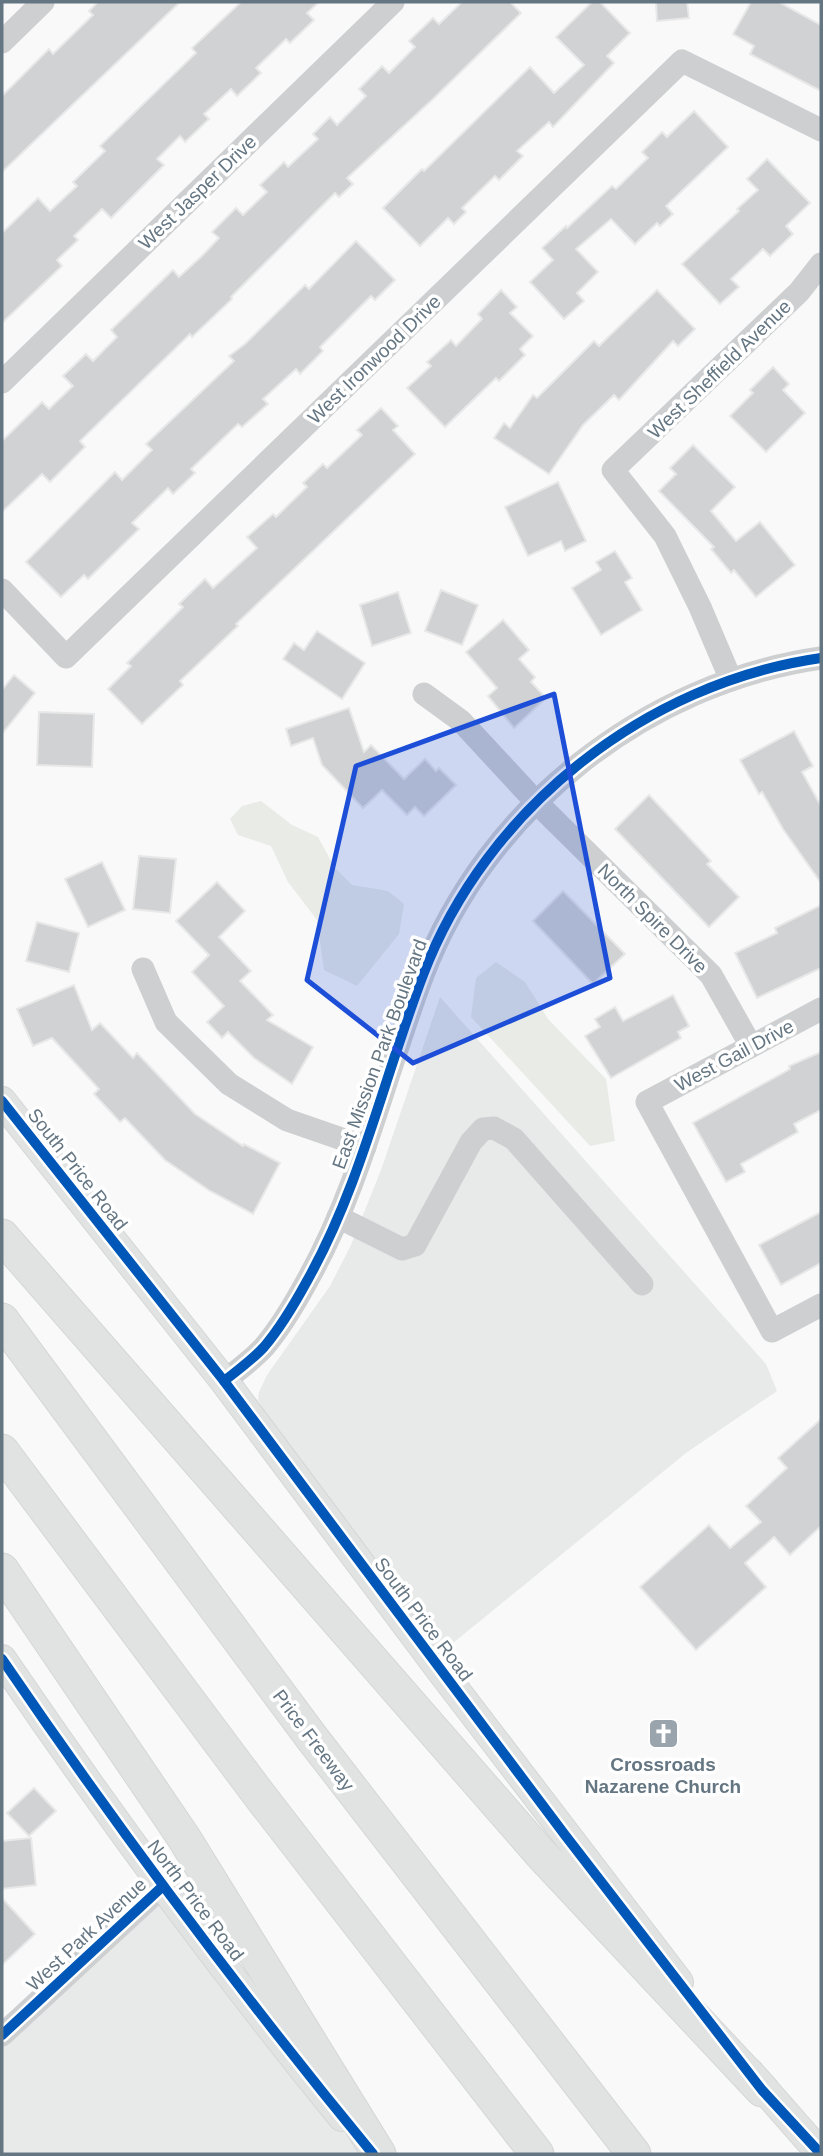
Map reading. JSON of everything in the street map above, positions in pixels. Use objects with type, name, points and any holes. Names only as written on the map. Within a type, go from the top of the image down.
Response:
[{"type":"highway","points":[[2,1236],[541,1854],[762,2090]]},
{"type":"highway","name":"Price Freeway","points":[[2,1320],[312,1738],[634,2154]]},
{"type":"highway","points":[[2,1451],[235,1763],[537,2154]]},
{"type":"highway","points":[[2,1570],[184,1838],[379,2154]]},
{"type":"main road","name":"South Price Road","points":[[2,1101],[224,1381],[532,1791],[762,2090],[821,2154]]},
{"type":"main road","name":"North Price Road","points":[[2,1659],[163,1886],[285,2048],[373,2154]]},
{"type":"street","points":[[2,42],[43,2]]},
{"type":"street","name":"West Jasper Drive","points":[[2,382],[393,2]]},
{"type":"street","name":"West Ironwood Drive","points":[[2,590],[66,657],[682,61],[821,130]]},
{"type":"street","name":"West Sheffield Avenue","points":[[732,680],[665,537],[613,470],[799,292],[821,264]]},
{"type":"street","name":"East Mission Park Boulevard","points":[[224,1381],[252,1359],[275,1332],[326,1247],[365,1147],[423,975],[441,932],[478,872],[506,834],[580,761],[614,737],[675,704],[732,680],[767,668],[821,658]]},
{"type":"street","name":"North Spire Drive","points":[[424,694],[461,721],[537,803],[711,975],[751,1046]]},
{"type":"street","points":[[143,969],[166,1022],[229,1084],[287,1120],[365,1147]]},
{"type":"street","name":"West Gail Drive","points":[[821,1009],[647,1102],[772,1331],[821,1305]]},
{"type":"street","points":[[338,1217],[401,1249],[415,1245],[471,1142],[483,1129],[494,1128],[514,1139],[642,1284]]},
{"type":"street","name":"West Park Avenue","points":[[2,2035],[163,1886]]},
{"type":"highlighted area","points":[[554,694],[610,978],[413,1063],[307,980],[356,766]]},
{"type":"shaded area","points":[[261,801],[292,825],[318,837],[335,868],[352,885],[388,891],[404,904],[399,934],[357,986],[324,970],[317,920],[288,882],[271,846],[238,835],[230,819],[242,806]]},
{"type":"shaded area","points":[[496,962],[525,982],[548,1019],[606,1079],[615,1141],[590,1146],[471,1017],[476,978]]},
{"type":"shaded area","points":[[440,997],[766,1364],[777,1391],[686,1453],[442,1652],[258,1400],[267,1375],[330,1286],[351,1245],[381,1170]]},
{"type":"shaded area","points":[[163,1886],[373,2154],[2,2154],[2,2036]]},
{"type":"building","points":[[98,2],[180,2],[2,172],[2,96],[49,49],[53,54],[93,15],[89,11]]},
{"type":"building","points":[[241,2],[319,2],[307,13],[314,20],[290,43],[286,39],[256,68],[261,73],[237,96],[231,89],[204,114],[209,119],[185,142],[180,136],[157,159],[164,165],[111,218],[102,209],[74,236],[78,240],[57,260],[62,266],[2,323],[2,233],[38,198],[50,211],[77,186],[73,182],[105,151],[100,146],[196,53],[192,48]]},
{"type":"building","points":[[462,2],[510,2],[521,13],[347,178],[353,184],[339,197],[335,193],[231,297],[232,299],[192,337],[190,334],[80,441],[85,447],[50,482],[42,474],[2,512],[2,441],[42,402],[49,409],[73,386],[63,376],[86,354],[93,361],[117,337],[111,330],[173,270],[179,277],[219,238],[212,232],[236,208],[243,215],[267,192],[260,185],[284,162],[288,167],[318,139],[313,134],[330,117],[337,125],[366,96],[359,89],[382,66],[389,73],[415,47],[409,41],[433,18],[439,24]]},
{"type":"building","points":[[592,2],[600,2],[630,33],[607,56],[614,63],[553,127],[549,122],[517,151],[523,156],[499,180],[495,176],[462,208],[466,212],[454,224],[448,218],[420,246],[383,208],[530,67],[554,93],[584,65],[556,37]]},
{"type":"building","points":[[656,2],[687,2],[689,18],[657,21]]},
{"type":"building","points":[[751,2],[779,2],[821,25],[821,91],[750,54],[754,46],[733,34]]},
{"type":"building","points":[[694,111],[728,147],[666,206],[673,214],[660,226],[657,223],[635,244],[611,219],[576,249],[598,272],[577,293],[584,301],[564,319],[530,282],[553,260],[542,248],[612,186],[616,189],[648,158],[642,152],[662,132],[667,137]]},
{"type":"building","points":[[767,159],[810,203],[786,226],[793,234],[770,256],[763,249],[731,279],[739,287],[720,304],[682,264],[758,190],[747,179]]},
{"type":"building","points":[[356,241],[395,280],[375,300],[371,296],[320,347],[323,351],[300,374],[296,369],[263,399],[268,404],[242,427],[238,424],[191,469],[195,473],[173,494],[168,488],[132,523],[139,529],[88,579],[84,575],[61,597],[26,562],[115,472],[122,480],[152,450],[146,444],[234,361],[229,356],[245,344],[305,285],[309,289]]},
{"type":"building","points":[[501,290],[517,307],[510,313],[533,336],[520,349],[525,355],[499,381],[496,378],[445,427],[407,388],[431,366],[427,362],[451,340],[456,346],[482,319],[478,314]]},
{"type":"building","points":[[657,290],[695,329],[678,346],[673,341],[619,400],[614,395],[583,425],[549,474],[494,438],[504,423],[510,428],[533,395],[537,398],[594,341],[599,346]]},
{"type":"building","points":[[773,367],[789,384],[783,390],[805,413],[766,452],[730,416],[753,393],[750,390]]},
{"type":"building","points":[[381,408],[398,426],[393,430],[415,454],[236,624],[238,626],[180,681],[183,685],[142,724],[108,689],[131,666],[127,663],[183,607],[179,604],[205,579],[213,588],[257,548],[247,537],[273,514],[276,517],[307,487],[303,483],[323,464],[327,468],[362,435],[357,430]]},
{"type":"building","points":[[693,445],[735,487],[711,511],[736,541],[760,522],[795,565],[756,597],[734,570],[731,573],[711,549],[714,547],[659,491],[676,474],[670,468]]},
{"type":"building","points":[[558,482],[586,541],[565,551],[561,541],[528,556],[505,507]]},
{"type":"building","points":[[615,551],[632,578],[625,582],[642,610],[601,635],[572,588],[601,570],[596,562]]},
{"type":"building","points":[[441,590],[478,605],[462,645],[425,631]]},
{"type":"building","points":[[398,592],[411,633],[372,646],[360,605]]},
{"type":"building","points":[[503,620],[529,650],[519,659],[535,677],[531,682],[546,698],[514,728],[488,696],[497,688],[466,652]]},
{"type":"building","points":[[317,631],[365,663],[342,699],[283,659],[294,643],[304,650]]},
{"type":"building","points":[[14,675],[35,693],[2,734],[2,690]]},
{"type":"building","points":[[349,708],[364,752],[371,745],[404,779],[425,759],[436,771],[439,768],[456,785],[424,816],[415,807],[407,815],[382,790],[363,808],[322,765],[313,738],[291,746],[286,729]]},
{"type":"building","points":[[39,712],[94,714],[92,767],[37,765]]},
{"type":"building","points":[[794,731],[813,766],[802,772],[821,806],[821,883],[783,829],[762,792],[759,794],[740,760]]},
{"type":"building","points":[[649,795],[711,861],[707,864],[739,897],[709,927],[615,829]]},
{"type":"building","points":[[139,856],[176,859],[170,913],[133,909]]},
{"type":"building","points":[[102,862],[125,910],[88,927],[65,879]]},
{"type":"building","points":[[217,882],[245,911],[219,937],[251,971],[240,981],[273,1015],[267,1020],[313,1047],[292,1084],[254,1058],[228,1032],[222,1038],[207,1022],[224,1006],[192,972],[209,955],[176,921]]},
{"type":"building","points":[[563,891],[625,954],[593,984],[533,921]]},
{"type":"building","points":[[821,905],[821,968],[757,998],[735,953],[777,933],[775,928]]},
{"type":"building","points":[[37,922],[79,933],[69,972],[26,961]]},
{"type":"building","points":[[74,985],[92,1030],[100,1023],[133,1058],[137,1053],[195,1114],[243,1146],[244,1144],[280,1163],[253,1214],[210,1191],[165,1160],[125,1118],[120,1122],[94,1094],[99,1089],[52,1038],[33,1046],[17,1009]]},
{"type":"building","points":[[673,995],[689,1026],[678,1032],[681,1038],[611,1078],[585,1036],[600,1027],[595,1019],[615,1007],[623,1021]]},
{"type":"building","points":[[821,1052],[821,1110],[794,1124],[798,1132],[741,1164],[745,1172],[726,1182],[693,1123],[790,1069],[789,1066]]},
{"type":"building","points":[[821,1212],[821,1263],[781,1285],[759,1245]]},
{"type":"building","points":[[821,1419],[821,1526],[790,1555],[774,1537],[745,1563],[766,1587],[696,1650],[640,1587],[709,1525],[730,1548],[761,1522],[746,1506],[787,1468],[778,1458]]},
{"type":"building","points":[[34,1788],[56,1811],[29,1836],[7,1813]]},
{"type":"building","points":[[31,1838],[36,1885],[2,1889],[2,1841]]},
{"type":"building","points":[[2,1898],[35,1934],[2,1965]]},
{"type":"cycle path","points":[[224,1381],[259,1352],[276,1331],[298,1298],[326,1244],[357,1169],[423,975],[451,915],[487,859],[530,808],[580,764],[634,726],[693,695],[756,672],[821,658]]},
{"type":"cycle path","points":[[2,1101],[224,1381],[565,1835],[762,2090],[821,2154]]},
{"type":"cycle path","points":[[2,1659],[90,1786],[182,1911],[373,2154]]},
{"type":"cycle path","points":[[2,2035],[163,1886]]},
{"type":"place","name":"Crossroads Nazarene Church","points":[[663,1733]]}]
